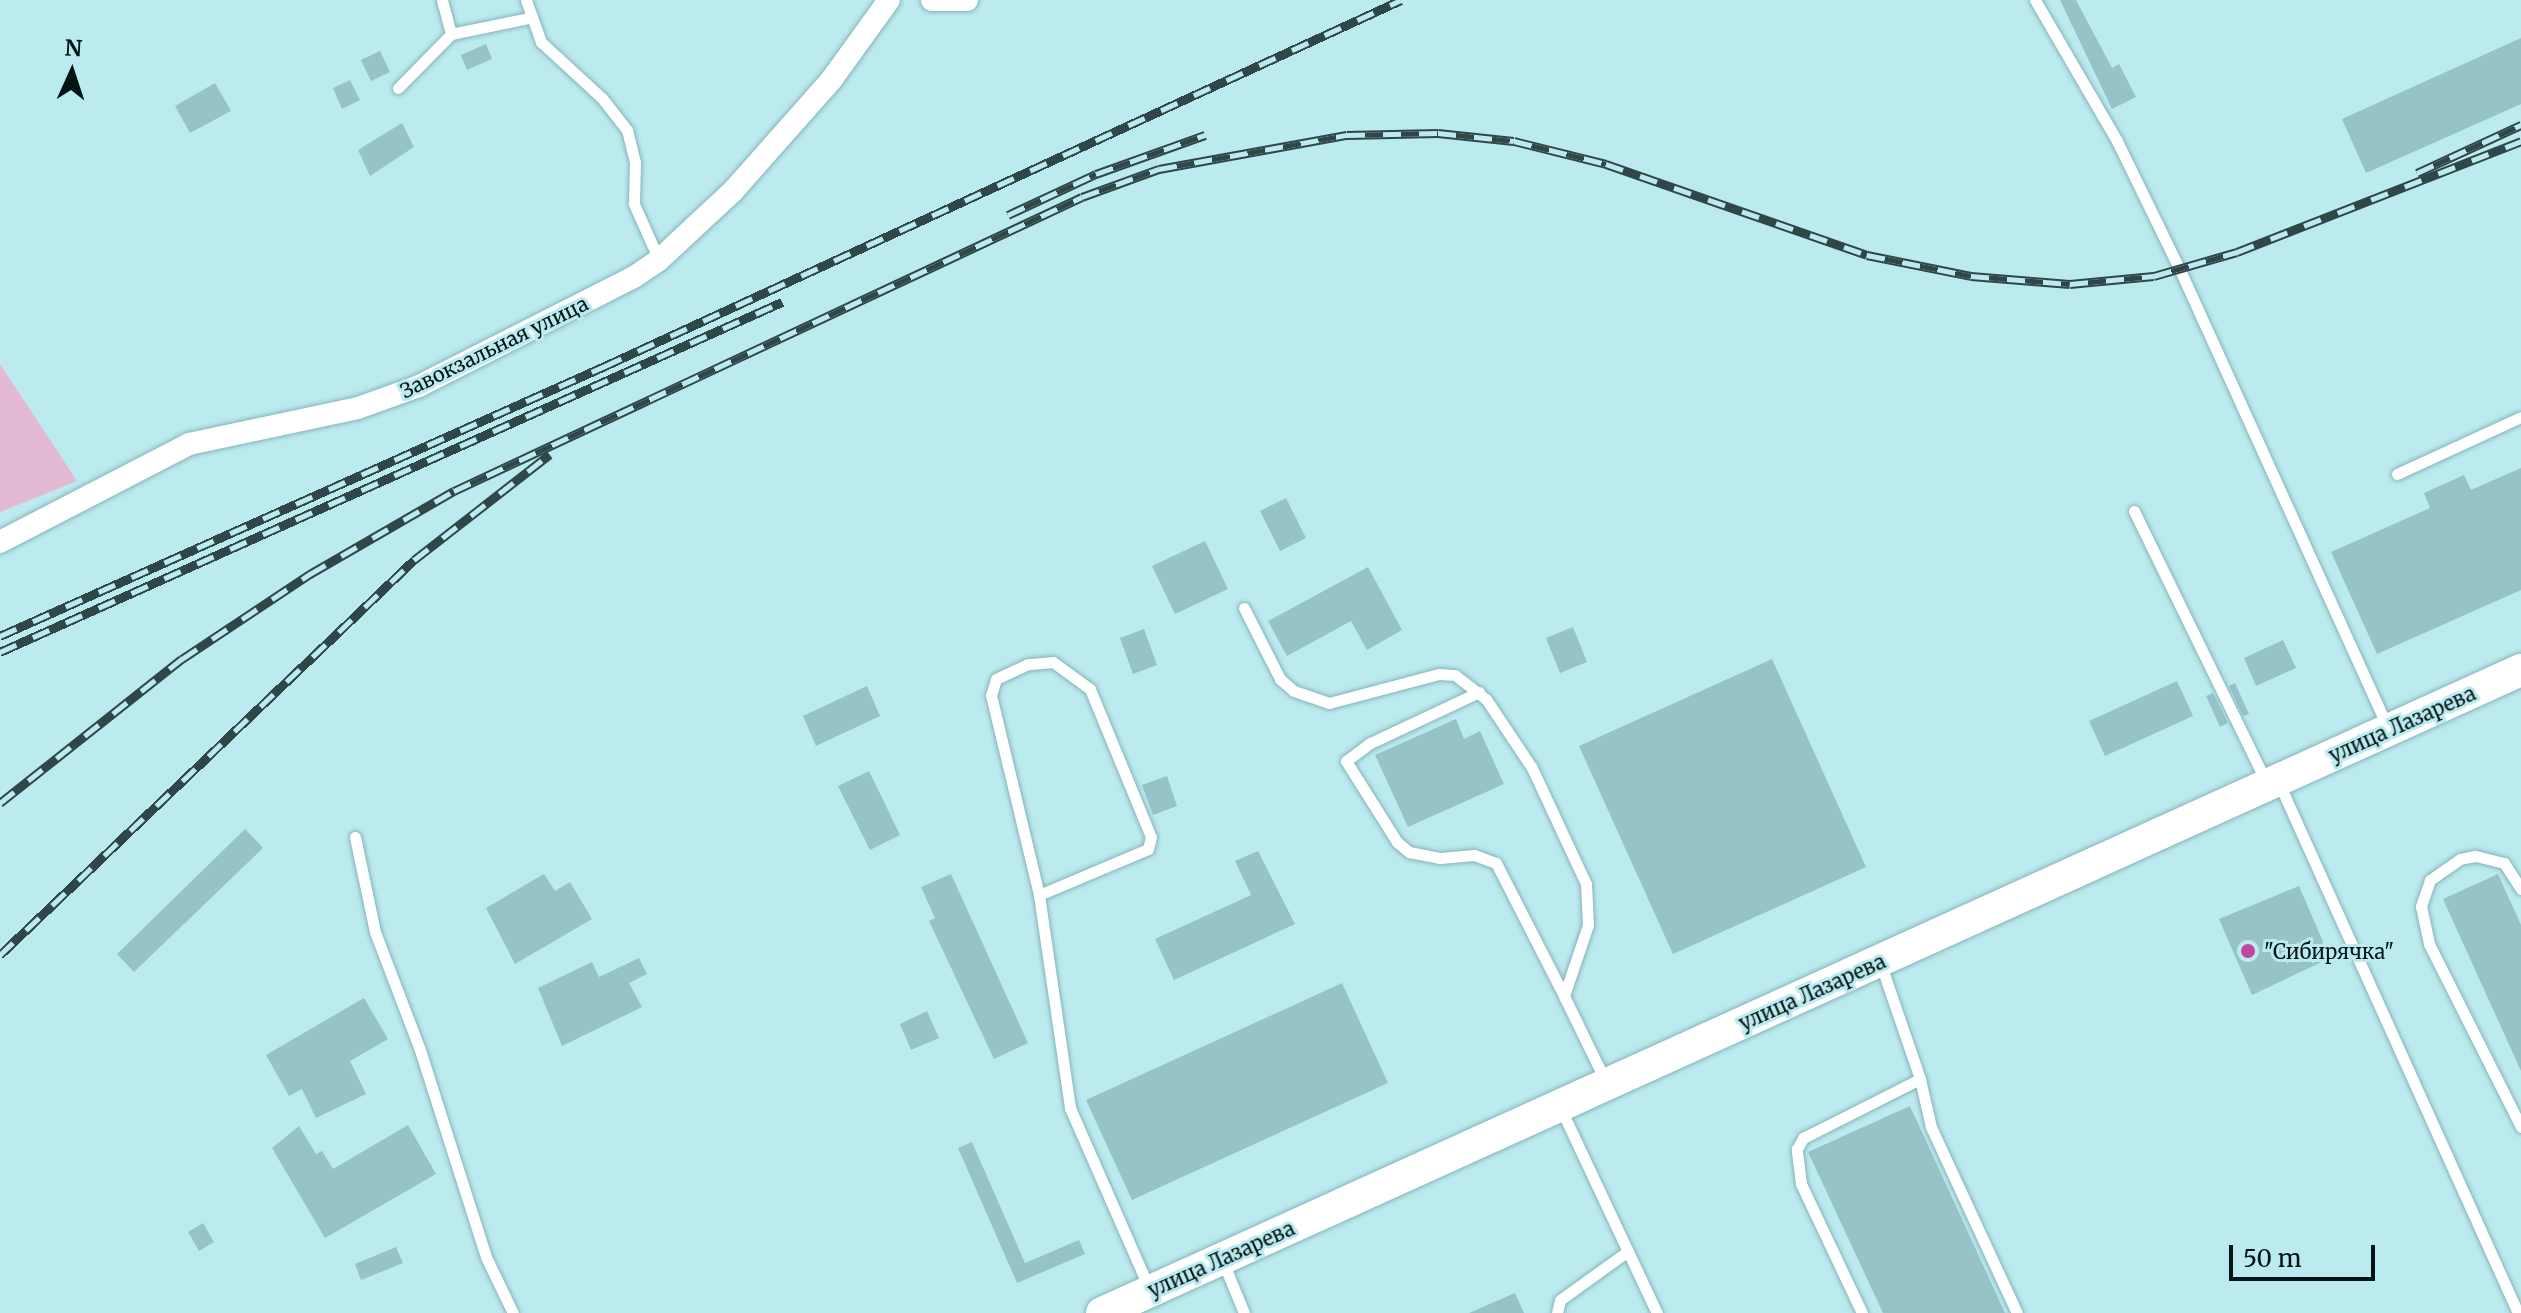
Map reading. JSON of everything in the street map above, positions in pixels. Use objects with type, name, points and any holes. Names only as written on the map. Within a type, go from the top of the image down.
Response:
[{"type":"main road","name":"улица Лазарева","points":[[1102,1313],[2521,670]]},
{"type":"street","name":"Завокзальная улица","points":[[0,542],[189,444],[358,408],[419,386],[659,260],[776,143],[889,0]]},
{"type":"street","points":[[932,0],[967,0]]},
{"type":"lane","points":[[442,0],[451,34]]},
{"type":"lane","points":[[526,0],[529,18],[541,42],[602,98],[627,130],[635,162],[634,204],[659,260]]},
{"type":"lane","points":[[2035,0],[2117,141],[2180,270],[2390,730]]},
{"type":"lane","points":[[398,88],[451,34],[529,18]]},
{"type":"lane","points":[[2397,474],[2521,417]]},
{"type":"lane","points":[[2134,511],[2272,783],[2518,1313]]},
{"type":"lane","points":[[1244,608],[1280,679],[1294,691],[1329,703],[1439,674],[1455,675],[1479,692],[1532,768],[1586,884],[1588,925],[1564,996]]},
{"type":"lane","points":[[1039,895],[1148,849],[1151,837],[1090,689],[1053,662],[1028,664],[996,679],[991,695],[1039,895],[1070,1108],[1151,1291]]},
{"type":"lane","points":[[1479,692],[1370,743],[1346,761],[1397,842],[1409,852],[1440,858],[1474,855],[1496,863],[1607,1085]]},
{"type":"lane","points":[[355,837],[375,932],[420,1050],[486,1257],[513,1313]]},
{"type":"lane","points":[[2521,889],[2504,863],[2475,856],[2460,859],[2430,880],[2421,906],[2429,944],[2521,1127]]},
{"type":"lane","points":[[1879,961],[1920,1079],[1931,1127],[2017,1313]]},
{"type":"lane","points":[[1862,1313],[1801,1184],[1797,1149],[1803,1138],[1920,1079]]},
{"type":"lane","points":[[1560,1107],[1657,1313]]},
{"type":"lane","points":[[1557,1313],[1560,1300],[1628,1251]]},
{"type":"lane","points":[[1222,1259],[1244,1313]]},
{"type":"shaded area","points":[[0,364],[77,481],[0,512]]},
{"type":"building","points":[[2060,0],[2076,0],[2112,68],[2119,64],[2136,97],[2112,109]]},
{"type":"building","points":[[2521,38],[2521,104],[2366,173],[2342,119]]},
{"type":"building","points":[[486,44],[492,59],[467,70],[461,55]]},
{"type":"building","points":[[380,51],[390,72],[371,81],[361,60]]},
{"type":"building","points":[[350,80],[360,100],[342,109],[333,88]]},
{"type":"building","points":[[215,83],[231,111],[190,133],[175,106]]},
{"type":"building","points":[[402,123],[414,147],[370,176],[358,150]]},
{"type":"building","points":[[2521,468],[2521,590],[2377,654],[2331,552],[2430,508],[2424,493],[2464,475],[2471,490]]},
{"type":"building","points":[[1286,498],[1306,538],[1280,551],[1260,511]]},
{"type":"building","points":[[1205,541],[1228,589],[1175,614],[1152,566]]},
{"type":"building","points":[[1368,567],[1402,630],[1367,650],[1351,621],[1287,656],[1268,621]]},
{"type":"building","points":[[1573,627],[1587,662],[1560,673],[1546,638]]},
{"type":"building","points":[[1144,629],[1157,665],[1133,674],[1120,638]]},
{"type":"building","points":[[2283,640],[2296,668],[2256,686],[2244,658]]},
{"type":"building","points":[[1772,659],[1866,867],[1673,954],[1579,746]]},
{"type":"building","points":[[2177,681],[2193,716],[2105,756],[2089,721]]},
{"type":"building","points":[[2235,683],[2249,714],[2243,716],[2229,686]]},
{"type":"building","points":[[867,686],[880,716],[816,746],[803,716]]},
{"type":"building","points":[[2213,693],[2228,723],[2220,727],[2206,696]]},
{"type":"building","points":[[1456,719],[1464,739],[1480,731],[1504,784],[1408,827],[1375,755]]},
{"type":"building","points":[[869,771],[900,835],[870,850],[838,786]]},
{"type":"building","points":[[1167,776],[1177,806],[1153,815],[1142,785]]},
{"type":"building","points":[[245,829],[263,848],[134,972],[117,954]]},
{"type":"building","points":[[1258,851],[1295,924],[1174,980],[1155,939],[1251,895],[1235,861]]},
{"type":"building","points":[[544,874],[555,891],[570,882],[592,919],[515,964],[486,908]]},
{"type":"building","points":[[951,874],[1028,1043],[994,1059],[929,921],[935,918],[921,887]]},
{"type":"building","points":[[2498,874],[2521,925],[2521,1071],[2443,899]]},
{"type":"building","points":[[2299,886],[2330,958],[2252,995],[2219,919]]},
{"type":"building","points":[[639,958],[647,974],[629,983],[642,1007],[562,1046],[538,988],[592,962],[599,977]]},
{"type":"building","points":[[1342,983],[1388,1083],[1132,1200],[1086,1100]]},
{"type":"building","points":[[364,998],[388,1039],[350,1061],[366,1094],[316,1118],[302,1089],[289,1096],[266,1055]]},
{"type":"building","points":[[927,1011],[939,1038],[911,1050],[900,1024]]},
{"type":"building","points":[[1910,1106],[2005,1313],[1883,1313],[1808,1152]]},
{"type":"building","points":[[408,1125],[436,1174],[325,1238],[272,1148],[299,1126],[316,1154],[322,1151],[333,1169]]},
{"type":"building","points":[[972,1142],[1025,1263],[1079,1240],[1085,1254],[1017,1283],[958,1148]]},
{"type":"building","points":[[203,1223],[214,1242],[199,1251],[188,1232]]},
{"type":"building","points":[[396,1247],[403,1263],[361,1280],[355,1264]]},
{"type":"building","points":[[1515,1293],[1524,1313],[1469,1313]]},
{"type":"railway","points":[[0,636],[605,366],[1401,0]]},
{"type":"railway","points":[[2417,173],[2521,125]]},
{"type":"railway","points":[[0,803],[182,659],[310,574],[454,491],[1082,197],[1159,169],[1347,135],[1438,133],[1514,141],[1606,164],[1867,255],[1971,276],[2070,284],[2154,276],[2237,252],[2521,141]]},
{"type":"railway","points":[[1008,215],[1096,174],[1205,135]]},
{"type":"railway","points":[[0,652],[782,302]]},
{"type":"railway","points":[[0,955],[414,560],[550,454]]},
{"type":"place","name":"\"Сибирячка\"","points":[[2248,951]]}]
